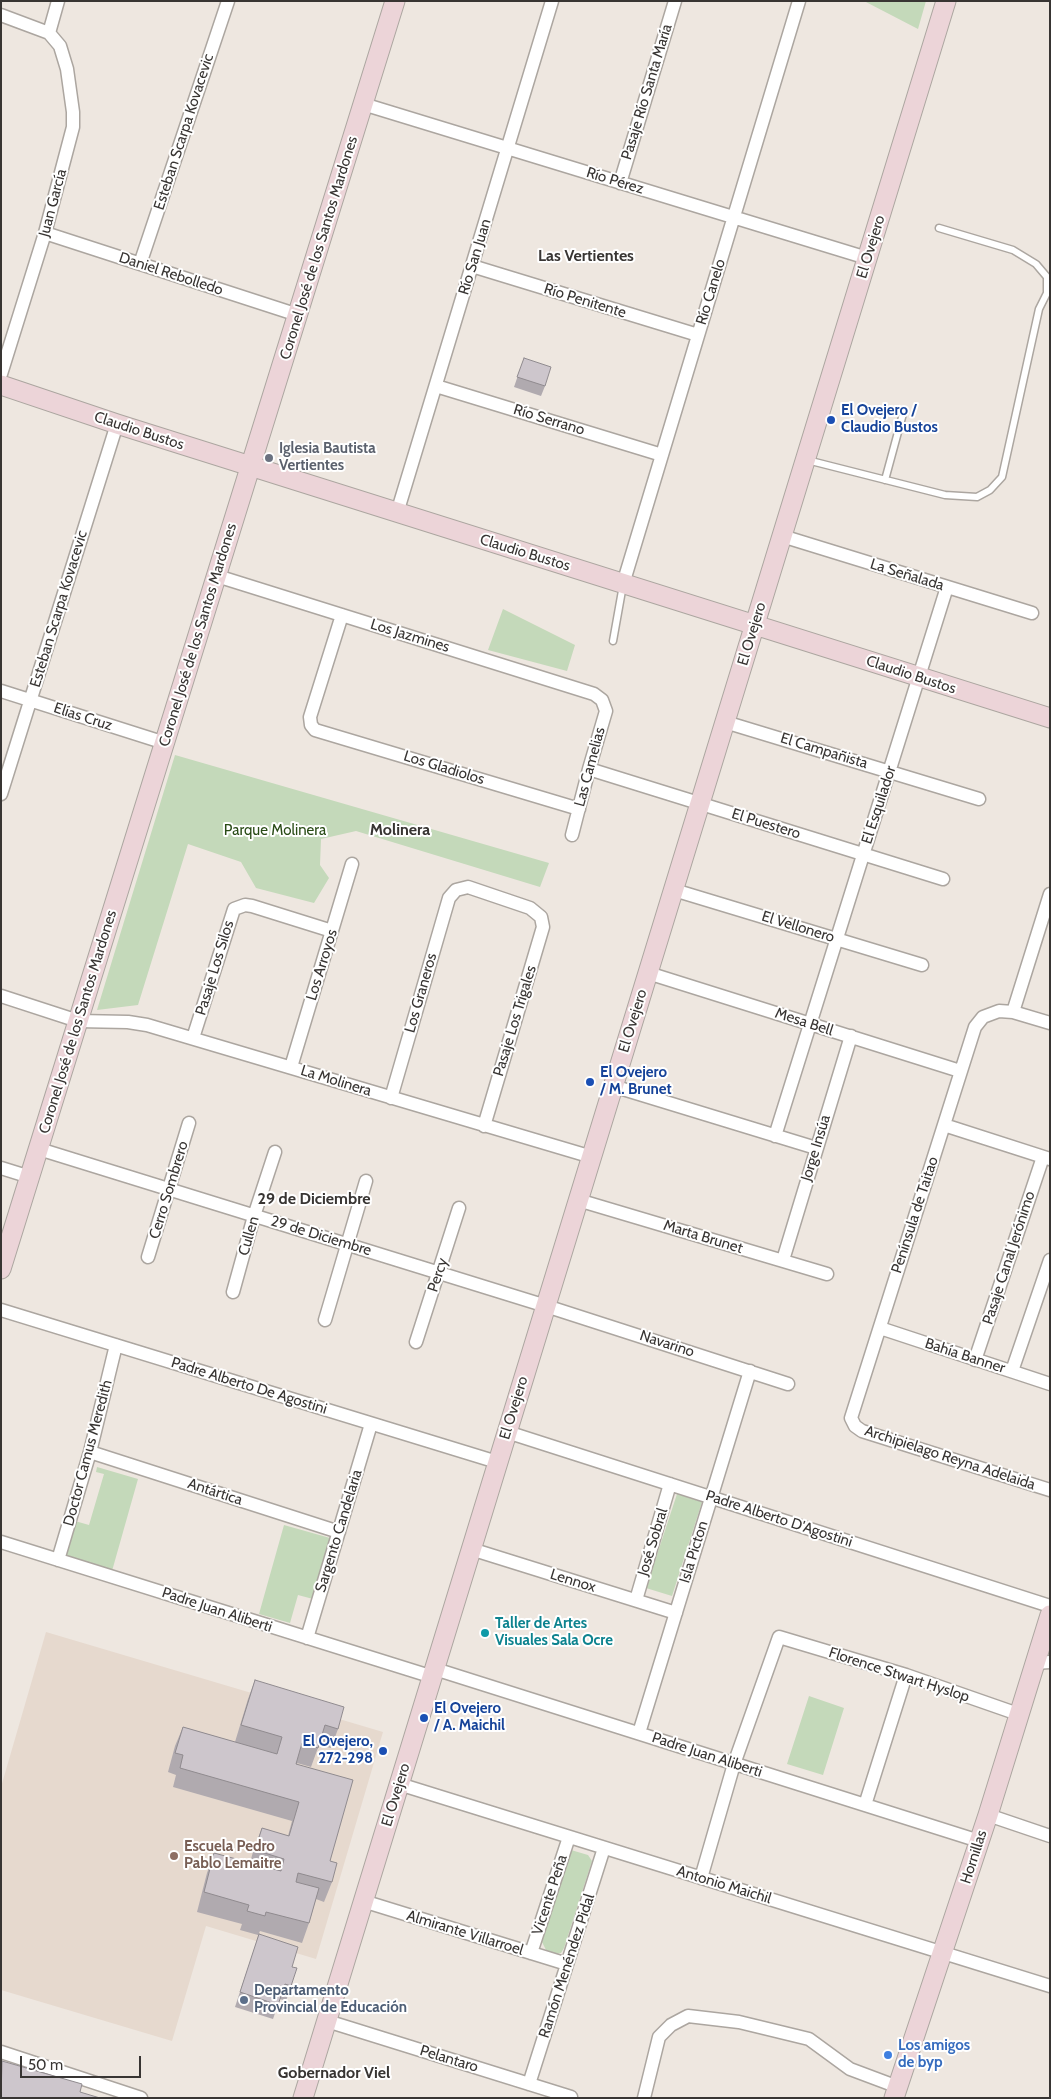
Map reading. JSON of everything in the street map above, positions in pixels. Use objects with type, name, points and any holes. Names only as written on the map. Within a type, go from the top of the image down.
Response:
[{"type":"street","points":[[1,15],[48,33],[58,1]]},
{"type":"street","name":"Esteban Scarpa Kovacevic","points":[[140,264],[228,1]]},
{"type":"street","name":"Coronel José de los Santos Mardones","points":[[1,1269],[396,1]]},
{"type":"street","name":"Río San Juan","points":[[397,513],[552,1]]},
{"type":"street","name":"Pasaje Río Santa María","points":[[620,183],[674,1]]},
{"type":"street","name":"Río Canelo","points":[[623,584],[799,1]]},
{"type":"street","name":"El Ovejero","points":[[303,2098],[946,1]]},
{"type":"street","name":"Juan García","points":[[1,374],[45,233],[73,128],[72,94],[68,69],[60,46],[48,33]]},
{"type":"street","name":"Río Pérez","points":[[363,104],[867,258]]},
{"type":"street","name":"Daniel Rebolledo","points":[[45,233],[298,315]]},
{"type":"street","name":"Río Penitente","points":[[472,266],[698,335]]},
{"type":"street","name":"Claudio Bustos","points":[[1,385],[397,513],[1050,718]]},
{"type":"street","name":"Río Serrano","points":[[436,386],[662,455]]},
{"type":"street","name":"Esteban Scarpa Kovacevic","points":[[1,794],[117,424]]},
{"type":"street","name":"La Señalada","points":[[782,536],[1032,613]]},
{"type":"street","name":"Los Jazmines","points":[[217,576],[594,694],[602,700]]},
{"type":"street","name":"El Esquilador","points":[[775,1136],[947,587]]},
{"type":"street","name":"Los Gladiolos","points":[[342,614],[310,717],[311,725],[315,730],[579,809]]},
{"type":"street","name":"Elías Cruz","points":[[1,691],[165,744]]},
{"type":"street","name":"Las Camelias","points":[[572,835],[606,711],[602,700]]},
{"type":"street","name":"El Campañista","points":[[725,722],[979,799]]},
{"type":"street","name":"El Puestero","points":[[589,769],[943,879]]},
{"type":"street","name":"Los Arroyos","points":[[291,1067],[352,864]]},
{"type":"street","name":"Pasaje Los Trigales","points":[[456,890],[468,887],[530,908],[541,917],[543,927],[484,1126]]},
{"type":"street","name":"Los Graneros","points":[[391,1098],[449,898],[456,890]]},
{"type":"street","name":"El Vellonero","points":[[674,890],[922,965]]},
{"type":"street","points":[[1050,894],[1013,1012],[1050,1023]]},
{"type":"street","name":"Pasaje Los Silos","points":[[193,1038],[234,909],[245,905],[332,931]]},
{"type":"street","name":"Mesa Bell","points":[[648,973],[960,1071]]},
{"type":"street","name":"La Molinera","points":[[1,996],[78,1021],[138,1023],[592,1157]]},
{"type":"street","name":"Península de Taitao","points":[[852,1422],[852,1413],[975,1027],[988,1014],[998,1011],[1013,1012]]},
{"type":"street","name":"Jorge Insúa","points":[[783,1260],[851,1036]]},
{"type":"street","points":[[613,1086],[816,1148]]},
{"type":"street","name":"Cerro Sombrero","points":[[148,1257],[189,1123]]},
{"type":"street","points":[[944,1124],[1046,1158]]},
{"type":"street","name":"29 de Diciembre","points":[[39,1149],[546,1306]]},
{"type":"street","name":"Cullen","points":[[232,1292],[254,1216],[276,1152]]},
{"type":"street","name":"Pasaje Canal Jerónimo","points":[[975,1360],[1046,1158]]},
{"type":"street","points":[[1,1168],[30,1178]]},
{"type":"street","points":[[325,1320],[366,1181]]},
{"type":"street","name":"Marta Brunet","points":[[578,1200],[827,1274]]},
{"type":"street","name":"Percy","points":[[416,1342],[459,1208]]},
{"type":"street","points":[[1012,1372],[1050,1260]]},
{"type":"street","name":"Navarino","points":[[546,1306],[788,1384]]},
{"type":"street","name":"Padre Alberto De Agostini","points":[[1,1310],[497,1462]]},
{"type":"street","name":"Bahía Banner","points":[[880,1328],[1050,1384]]},
{"type":"street","name":"Doctor Camus Meredith","points":[[58,1560],[90,1452],[116,1345]]},
{"type":"street","name":"Isla Picton","points":[[639,1733],[750,1371]]},
{"type":"street","name":"Archipielago Reyna Adelaida","points":[[852,1422],[862,1431],[1050,1490]]},
{"type":"street","name":"Sargento Candelaria","points":[[307,1638],[372,1424]]},
{"type":"street","name":"Padre Alberto D'Agostini","points":[[507,1432],[1050,1606]]},
{"type":"street","name":"Antártica","points":[[90,1452],[339,1532]]},
{"type":"street","name":"José Sobral","points":[[636,1600],[670,1484]]},
{"type":"street","name":"Padre Juan Aliberti","points":[[1,1542],[307,1638],[639,1733],[979,1841]]},
{"type":"street","name":"Lennox","points":[[471,1549],[676,1613]]},
{"type":"street","name":"Hornillas","points":[[896,2092],[988,1815],[1018,1714],[1042,1662],[1050,1615]]},
{"type":"street","name":"Florence Stwart Hyslop","points":[[734,1764],[780,1637],[906,1675],[1018,1714]]},
{"type":"street","points":[[865,1805],[906,1675]]},
{"type":"street","points":[[700,1878],[734,1764]]},
{"type":"street","name":"Antonio Maichil","points":[[399,1784],[1050,1986]]},
{"type":"street","points":[[988,1815],[1050,1836]]},
{"type":"street","name":"Vicente Peña","points":[[532,1953],[568,1837]]},
{"type":"street","name":"Ramón Menéndez Pidal","points":[[529,2084],[604,1848]]},
{"type":"street","name":"Almirante Villarroel","points":[[363,1901],[567,1964]]},
{"type":"street","points":[[644,2098],[659,2037],[671,2025],[688,2016],[739,2022],[809,2039],[850,2068],[896,2092]]},
{"type":"street","name":"Pelantaro","points":[[326,2021],[571,2097]]},
{"type":"street","points":[[1,2052],[141,2098]]},
{"type":"lane","points":[[806,460],[944,495],[977,497],[990,490],[1002,477],[1039,309],[1047,293],[1047,277],[1036,264],[1013,250],[939,228]]},
{"type":"lane","points":[[885,480],[904,410]]},
{"type":"lane","points":[[612,641],[623,584]]},
{"type":"shaded area","name":"Escuela Pedro Pablo Lemaitre","points":[[46,1632],[383,1732],[316,1959],[206,1926],[172,2041],[1,1990],[1,1787]]},
{"type":"green space","points":[[864,1],[926,1],[918,29]]},
{"type":"green space","points":[[503,609],[575,645],[567,671],[488,650]]},
{"type":"green space","name":"Parque Molinera","points":[[175,755],[549,863],[540,887],[356,831],[321,839],[320,865],[329,878],[314,903],[256,888],[241,862],[188,844],[138,1005],[97,1010]]},
{"type":"green space","points":[[97,1467],[138,1479],[112,1571],[64,1557],[75,1521],[89,1525],[104,1474],[96,1472]]},
{"type":"green space","points":[[677,1494],[702,1502],[672,1596],[646,1588]]},
{"type":"green space","points":[[284,1525],[330,1538],[313,1599],[298,1595],[290,1623],[259,1614]]},
{"type":"green space","points":[[809,1696],[844,1708],[823,1775],[787,1764]]},
{"type":"green space","points":[[571,1850],[588,1855],[592,1861],[564,1948],[561,1953],[556,1954],[546,1950],[542,1942]]},
{"type":"building","points":[[524,358],[551,367],[545,386],[517,377]]},
{"type":"building","points":[[255,1680],[344,1707],[338,1729],[325,1725],[318,1748],[302,1743],[296,1764],[353,1780],[330,1861],[337,1863],[332,1882],[298,1873],[296,1882],[319,1888],[309,1923],[266,1912],[265,1916],[247,1911],[249,1905],[204,1892],[214,1853],[281,1871],[284,1859],[255,1850],[262,1828],[289,1836],[299,1802],[180,1768],[183,1755],[175,1753],[183,1727],[277,1754],[282,1737],[241,1725]]},
{"type":"building","points":[[259,1934],[298,1947],[292,1967],[297,1968],[291,1986],[285,1984],[278,2005],[240,1992]]},
{"type":"building","points":[[2,2061],[82,2084],[80,2092],[100,2098],[1,2098]]},
{"type":"place","name":"El Ovejero / Claudio Bustos","points":[[831,420]]},
{"type":"place","name":"Iglesia Bautista Vertientes","points":[[269,458]]},
{"type":"place","name":"El Ovejero / M. Brunet","points":[[590,1082]]},
{"type":"place","name":"Taller de Artes Visuales Sala Ocre","points":[[485,1633]]},
{"type":"place","name":"El Ovejero / A. Maichil","points":[[424,1718]]},
{"type":"place","name":"El Ovejero, 272-298","points":[[383,1751]]},
{"type":"place","name":"Escuela Pedro Pablo Lemaitre","points":[[174,1856]]},
{"type":"place","name":"Departamento Provincial de Educación","points":[[244,2000]]},
{"type":"place","name":"Los amigos de byp","points":[[888,2055]]},
{"type":"district","name":"Las Vertientes","points":[[586,256]]},
{"type":"district","name":"Molinera","points":[[400,830]]},
{"type":"district","name":"29 de Diciembre","points":[[314,1199]]},
{"type":"district","name":"Gobernador Viel","points":[[334,2073]]}]
